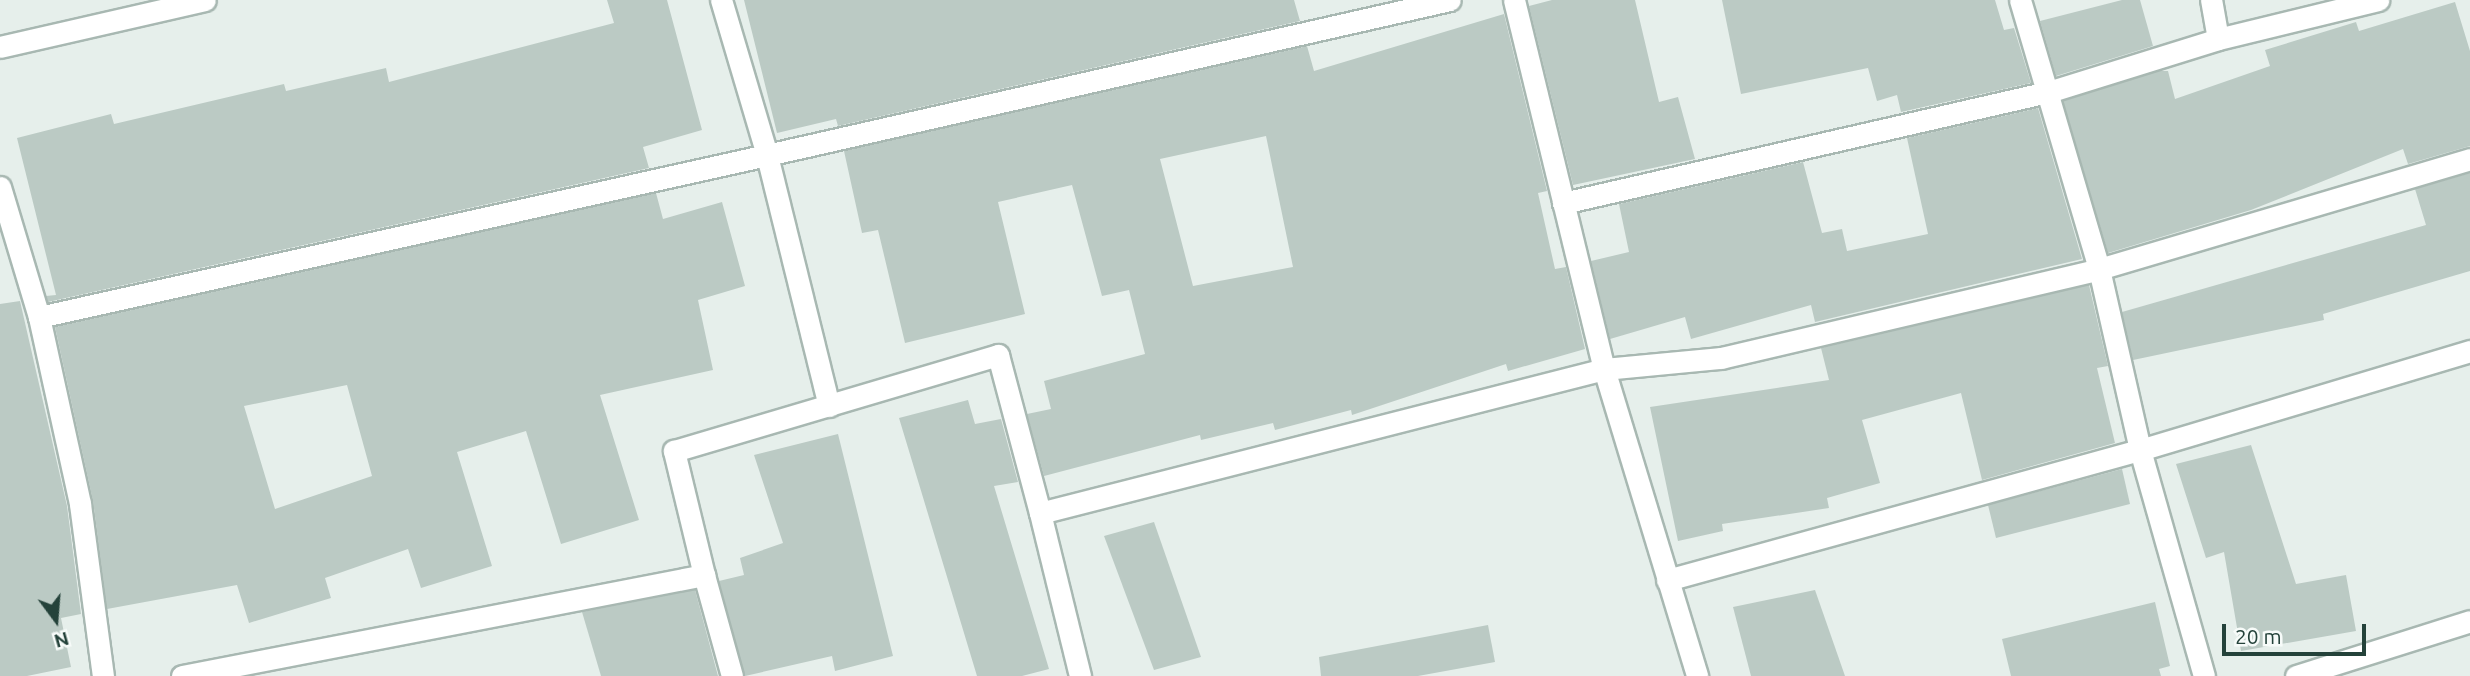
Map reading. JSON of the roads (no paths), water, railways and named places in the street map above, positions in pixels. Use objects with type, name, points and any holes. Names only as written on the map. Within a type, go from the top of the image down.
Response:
[{"type":"street","points":[[0,47],[205,0]]},
{"type":"street","points":[[721,0],[767,155],[829,406]]},
{"type":"street","points":[[39,317],[1450,0]]},
{"type":"street","points":[[1514,0],[1604,369],[1697,676]]},
{"type":"street","points":[[2020,0],[2045,93],[2099,269],[2140,450],[2204,676]]},
{"type":"street","points":[[2210,0],[2218,39]]},
{"type":"street","points":[[1563,203],[2045,93],[2218,39],[2378,0]]},
{"type":"street","points":[[1040,513],[1604,369],[1721,358],[2099,269],[2470,159]]},
{"type":"street","points":[[0,187],[39,317],[80,504],[103,676]]},
{"type":"street","points":[[1667,580],[2140,450],[2470,351]]},
{"type":"street","points":[[732,676],[674,451],[998,355],[1080,676]]},
{"type":"street","points":[[182,676],[704,575]]},
{"type":"street","points":[[2296,676],[2470,621]]}]
